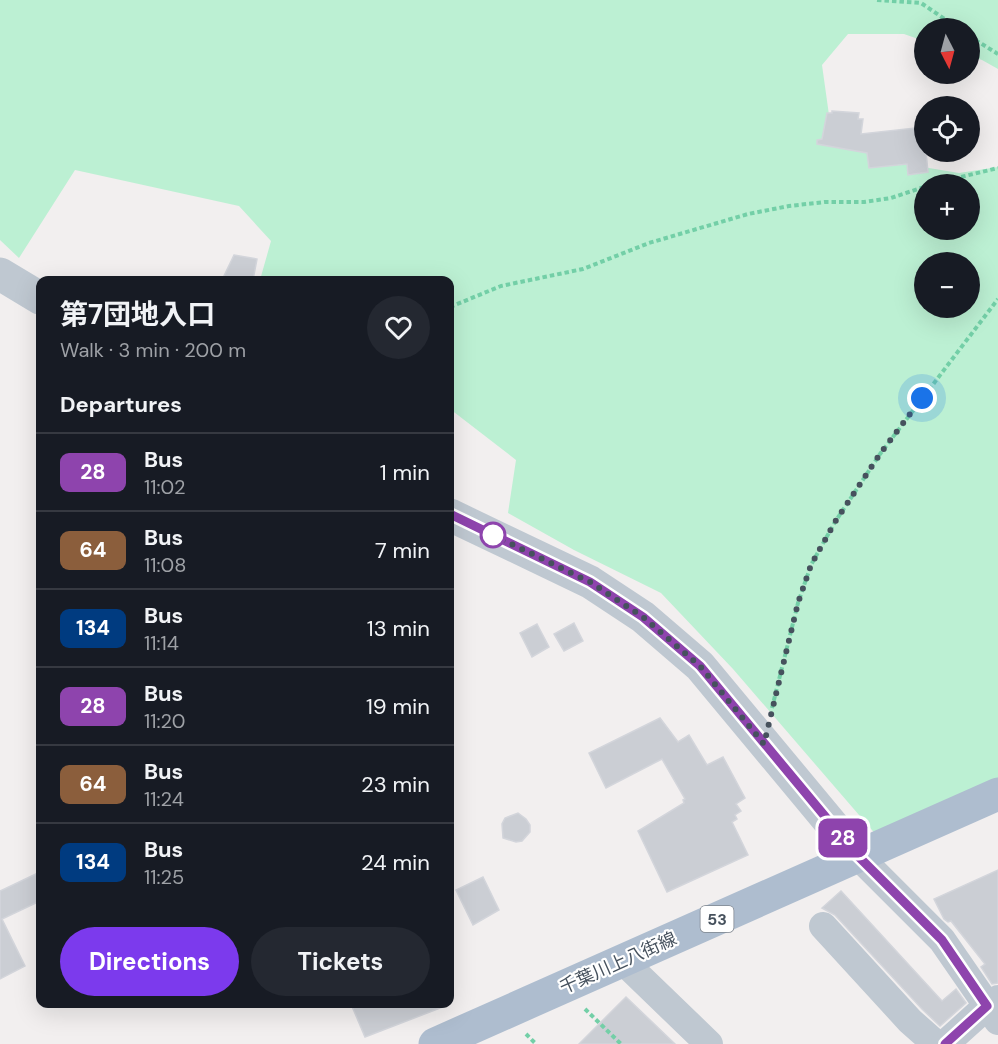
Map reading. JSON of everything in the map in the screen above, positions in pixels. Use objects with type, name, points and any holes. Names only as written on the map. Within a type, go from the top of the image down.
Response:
[{"type":"main road","name":"千葉川上八街線","points":[[439,1043],[998,794]]},
{"type":"street","points":[[0,274],[36,296]]},
{"type":"street","points":[[454,516],[590,582],[643,617],[700,666],[858,856],[942,940],[994,1008],[945,1044]]},
{"type":"street","points":[[823,926],[910,1021],[936,1044]]},
{"type":"street","points":[[623,961],[709,1044]]},
{"type":"path","points":[[877,0],[921,3],[943,18]]},
{"type":"path","points":[[980,43],[998,54]]},
{"type":"path","points":[[973,174],[998,168]]},
{"type":"path","points":[[454,305],[501,286],[583,269],[649,243],[748,214],[825,202],[864,202],[891,198],[914,190]]},
{"type":"path","points":[[764,744],[798,603],[811,565],[835,522],[880,454],[998,299]]},
{"type":"path","points":[[564,987],[621,1044]]},
{"type":"green space","points":[[0,0],[998,0],[998,69],[980,59],[980,18],[914,18],[914,38],[904,34],[848,34],[822,65],[829,115],[893,162],[959,173],[998,167],[998,783],[878,837],[733,669],[661,593],[574,550],[508,513],[516,460],[454,412],[454,276],[261,276],[271,241],[239,206],[75,170],[19,258],[0,240]]},
{"type":"building","points":[[832,111],[859,113],[858,119],[863,119],[861,134],[914,128],[914,162],[927,162],[928,172],[908,175],[907,164],[869,168],[867,153],[817,144],[817,140],[822,139],[827,113],[832,113]]},
{"type":"building","points":[[234,255],[257,259],[254,276],[224,276]]},
{"type":"building","points":[[574,623],[583,641],[564,651],[554,634]]},
{"type":"building","points":[[537,624],[549,647],[532,657],[520,633]]},
{"type":"building","points":[[660,718],[678,742],[689,735],[707,765],[723,757],[745,798],[736,804],[741,811],[735,815],[737,819],[732,822],[748,855],[667,892],[638,831],[684,803],[685,799],[662,759],[606,788],[589,753]]},
{"type":"building","points":[[518,813],[530,825],[530,832],[522,841],[516,842],[503,838],[502,824],[505,818]]},
{"type":"building","points":[[998,870],[998,983],[992,984],[981,967],[985,964],[951,921],[944,919],[934,899]]},
{"type":"building","points":[[36,874],[36,903],[2,919],[25,966],[0,979],[0,891]]},
{"type":"building","points":[[483,877],[499,910],[473,925],[456,890]]},
{"type":"building","points":[[841,891],[942,1001],[956,989],[966,1003],[940,1026],[835,915],[822,908]]},
{"type":"building","points":[[626,997],[675,1044],[579,1044]]},
{"type":"building","points":[[353,1008],[440,1008],[365,1037]]},
{"type":"bus line","name":"28","points":[[454,516],[590,582],[643,617],[700,666],[858,856],[942,940],[987,1006],[945,1044]]},
{"type":"route","points":[[493,535],[590,582],[643,617],[700,666],[764,744],[798,603],[811,565],[835,522],[880,454],[922,398]]}]
